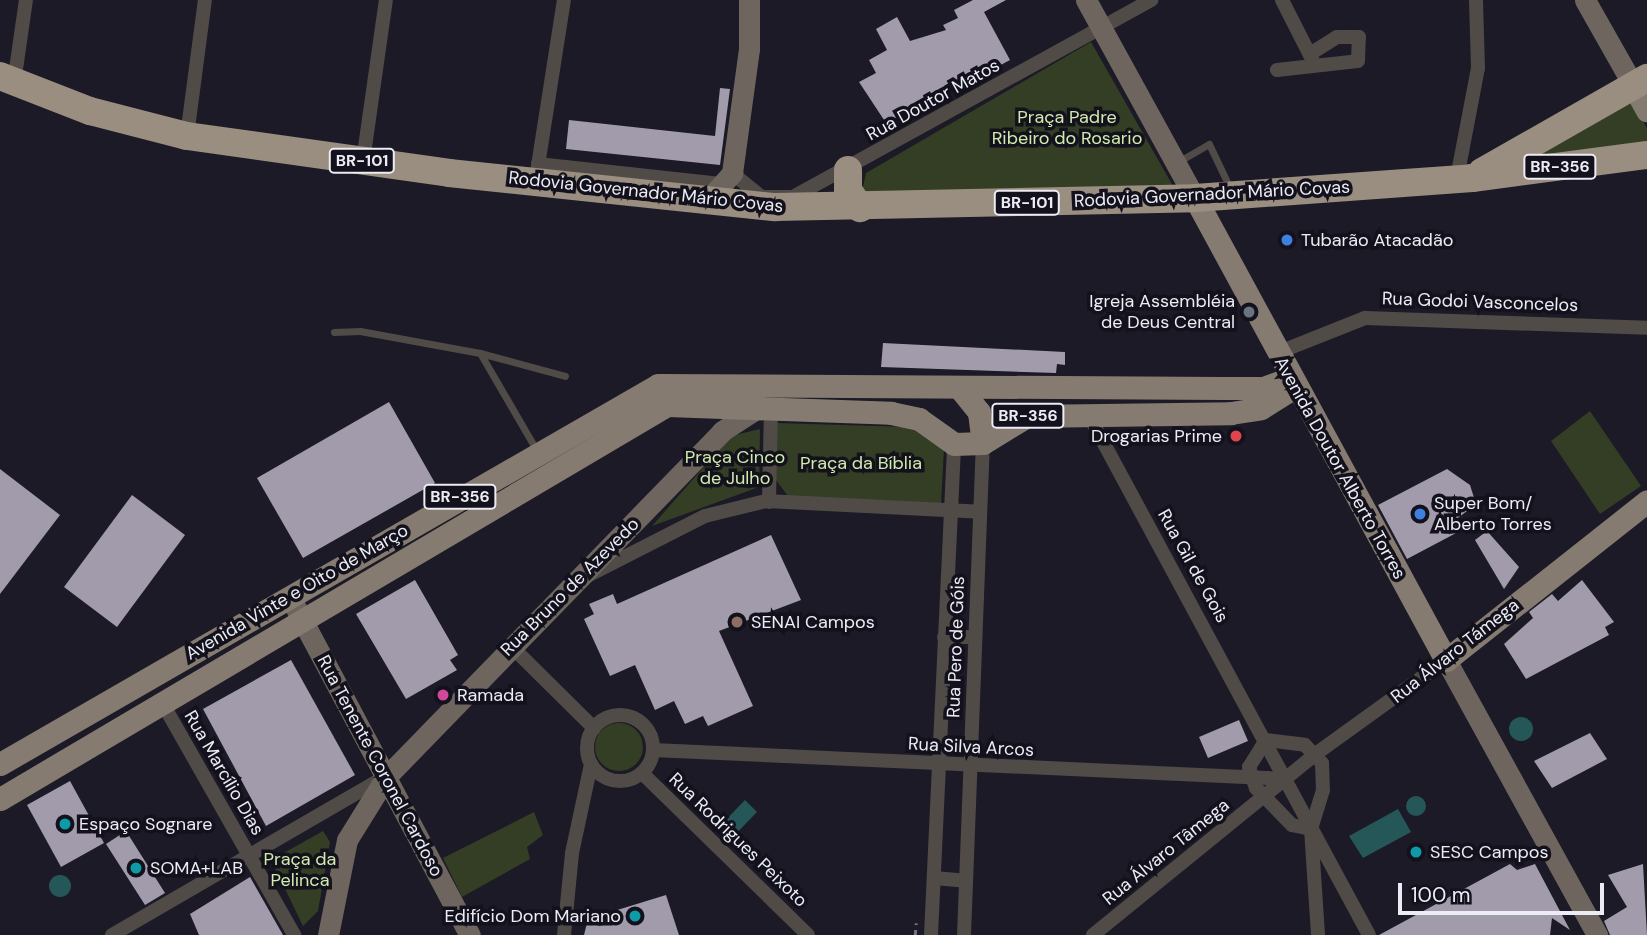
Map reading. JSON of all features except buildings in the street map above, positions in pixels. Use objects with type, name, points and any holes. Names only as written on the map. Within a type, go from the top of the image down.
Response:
[{"type":"highway","name":"Rodovia Governador Mário Covas","points":[[7,80],[187,136],[363,162],[537,171],[721,186],[860,208],[1195,198],[1464,178],[1647,155]]},
{"type":"highway","name":"Rodovia Governador Mário Covas","points":[[1464,178],[1640,82]]},
{"type":"highway","points":[[1546,135],[1540,155],[1555,167]]},
{"type":"highway","points":[[848,170],[848,190],[860,208]]},
{"type":"main road","points":[[721,186],[749,48],[749,0]]},
{"type":"main road","name":"Avenida Doutor Alberto Torres","points":[[1086,0],[1292,382],[1597,935]]},
{"type":"main road","points":[[1585,0],[1640,82],[1647,110]]},
{"type":"main road","name":"Avenida Vinte e Oito de Março","points":[[0,764],[538,452],[626,402],[673,381],[962,391]]},
{"type":"main road","name":"BR-356","points":[[962,391],[1263,387],[1292,382]]},
{"type":"main road","name":"BR-356","points":[[954,443],[982,443],[1027,416],[1086,411],[1231,414],[1261,408],[1292,382]]},
{"type":"main road","points":[[962,391],[979,412],[982,443]]},
{"type":"main road","points":[[603,442],[596,426],[626,402]]},
{"type":"main road","name":"Avenida Vinte e Oito de Março","points":[[0,799],[304,622],[667,405],[766,406],[891,413],[919,419],[954,443]]},
{"type":"main road","name":"Rua Bruno de Azevedo","points":[[328,935],[347,840],[386,777],[722,431],[766,406]]},
{"type":"main road","name":"Rua Álvaro Támega","points":[[1446,660],[1647,501]]},
{"type":"main road","name":"Rua Tenente Coronel Cardoso","points":[[290,597],[470,935]]},
{"type":"street","points":[[7,80],[26,0]]},
{"type":"street","points":[[187,136],[205,0]]},
{"type":"street","points":[[363,162],[386,0]]},
{"type":"street","points":[[537,171],[564,0]]},
{"type":"street","name":"Rua Doutor Matos","points":[[721,186],[779,200],[848,170],[1152,0]]},
{"type":"street","points":[[1277,70],[1312,60],[1282,0]]},
{"type":"street","points":[[1464,178],[1478,68],[1476,0]]},
{"type":"street","name":"Rua Godoi Vasconcelos","points":[[1277,353],[1364,318],[1647,328]]},
{"type":"street","points":[[766,406],[769,502]]},
{"type":"street","name":"Rua Gil de Gois","points":[[1086,411],[1369,935]]},
{"type":"street","name":"Rua Pero de Góis","points":[[930,935],[954,443]]},
{"type":"street","name":"Rua Pero de Góis","points":[[964,935],[982,443]]},
{"type":"street","points":[[578,581],[705,516],[769,502],[980,512]]},
{"type":"street","points":[[944,637],[975,637]]},
{"type":"street","points":[[511,646],[594,728]]},
{"type":"street","name":"Rua Álvaro Támega","points":[[1262,799],[1317,753],[1446,660]]},
{"type":"street","name":"Rua Marcílio Dias","points":[[163,704],[294,935]]},
{"type":"street","points":[[564,935],[572,853],[591,764],[588,739],[594,728],[604,719],[632,717],[651,736],[653,750]]},
{"type":"street","points":[[1311,829],[1292,825],[1262,799],[1251,778],[1253,754],[1266,740],[1290,738],[1317,753],[1323,790],[1311,829],[1318,935]]},
{"type":"street","name":"Rua Silva Arcos","points":[[653,750],[1287,779]]},
{"type":"street","name":"Rua Rodrigues Peixoto","points":[[642,774],[653,750]]},
{"type":"street","name":"Rua Rodrigues Peixoto","points":[[591,764],[614,781],[642,774]]},
{"type":"street","name":"Rua Rodrigues Peixoto","points":[[642,774],[808,935]]},
{"type":"street","points":[[112,935],[248,852],[386,777]]},
{"type":"street","name":"Rua Álvaro Tâmega","points":[[1093,935],[1262,799]]},
{"type":"street","points":[[1313,873],[1335,870]]},
{"type":"street","points":[[934,878],[966,881]]},
{"type":"lane","points":[[1174,164],[1209,144],[1233,195]]},
{"type":"lane","points":[[334,332],[360,331],[480,353],[565,376]]},
{"type":"lane","points":[[480,353],[538,452]]},
{"type":"path","points":[[915,935],[918,912]]},
{"type":"green space","name":"Praça Padre Ribeiro do Rosario","points":[[1091,42],[1173,186],[870,203],[862,191],[866,173]]},
{"type":"green space","points":[[1631,102],[1647,128],[1647,153],[1547,159],[1543,153]]},
{"type":"green space","points":[[1590,411],[1641,486],[1600,514],[1551,441]]},
{"type":"green space","name":"Praça da Bíblia","points":[[776,423],[910,427],[930,435],[944,449],[941,505],[788,496],[775,479]]},
{"type":"green space","name":"Praça Cinco de Julho","points":[[760,429],[759,487],[652,526],[731,436]]},
{"type":"green space","points":[[619,723],[636,730],[643,747],[636,764],[619,771],[602,764],[595,747],[602,730]]},
{"type":"green space","points":[[534,812],[543,835],[527,847],[530,859],[462,897],[443,858]]},
{"type":"green space","name":"Praça da Pelinca","points":[[323,831],[330,842],[318,911],[303,926],[271,860]]},
{"type":"shaded area","points":[[1521,717],[1530,720],[1533,729],[1530,738],[1521,741],[1512,738],[1509,729],[1512,720]]},
{"type":"shaded area","points":[[1412,796],[1420,796],[1426,806],[1420,816],[1412,816],[1406,810],[1406,802]]},
{"type":"shaded area","points":[[745,800],[757,812],[728,842],[716,830]]},
{"type":"shaded area","points":[[1398,809],[1411,832],[1363,858],[1349,836]]},
{"type":"shaded area","points":[[56,875],[64,875],[71,882],[71,890],[64,897],[56,897],[49,890],[49,882]]},
{"type":"place","name":"Tubarão Atacadão","points":[[1287,240]]},
{"type":"place","name":"Igreja Assembléia de Deus Central","points":[[1249,312]]},
{"type":"place","name":"Drogarias Prime","points":[[1236,436]]},
{"type":"place","name":"Super Bom/ Alberto Torres","points":[[1420,514]]},
{"type":"place","name":"SENAI Campos","points":[[737,622]]},
{"type":"place","name":"Ramada","points":[[443,695]]},
{"type":"place","name":"Espaço Sognare","points":[[65,824]]},
{"type":"place","name":"SESC Campos","points":[[1416,852]]},
{"type":"place","name":"SOMA+LAB","points":[[136,868]]},
{"type":"place","name":"Edifício Dom Mariano","points":[[635,916]]}]
